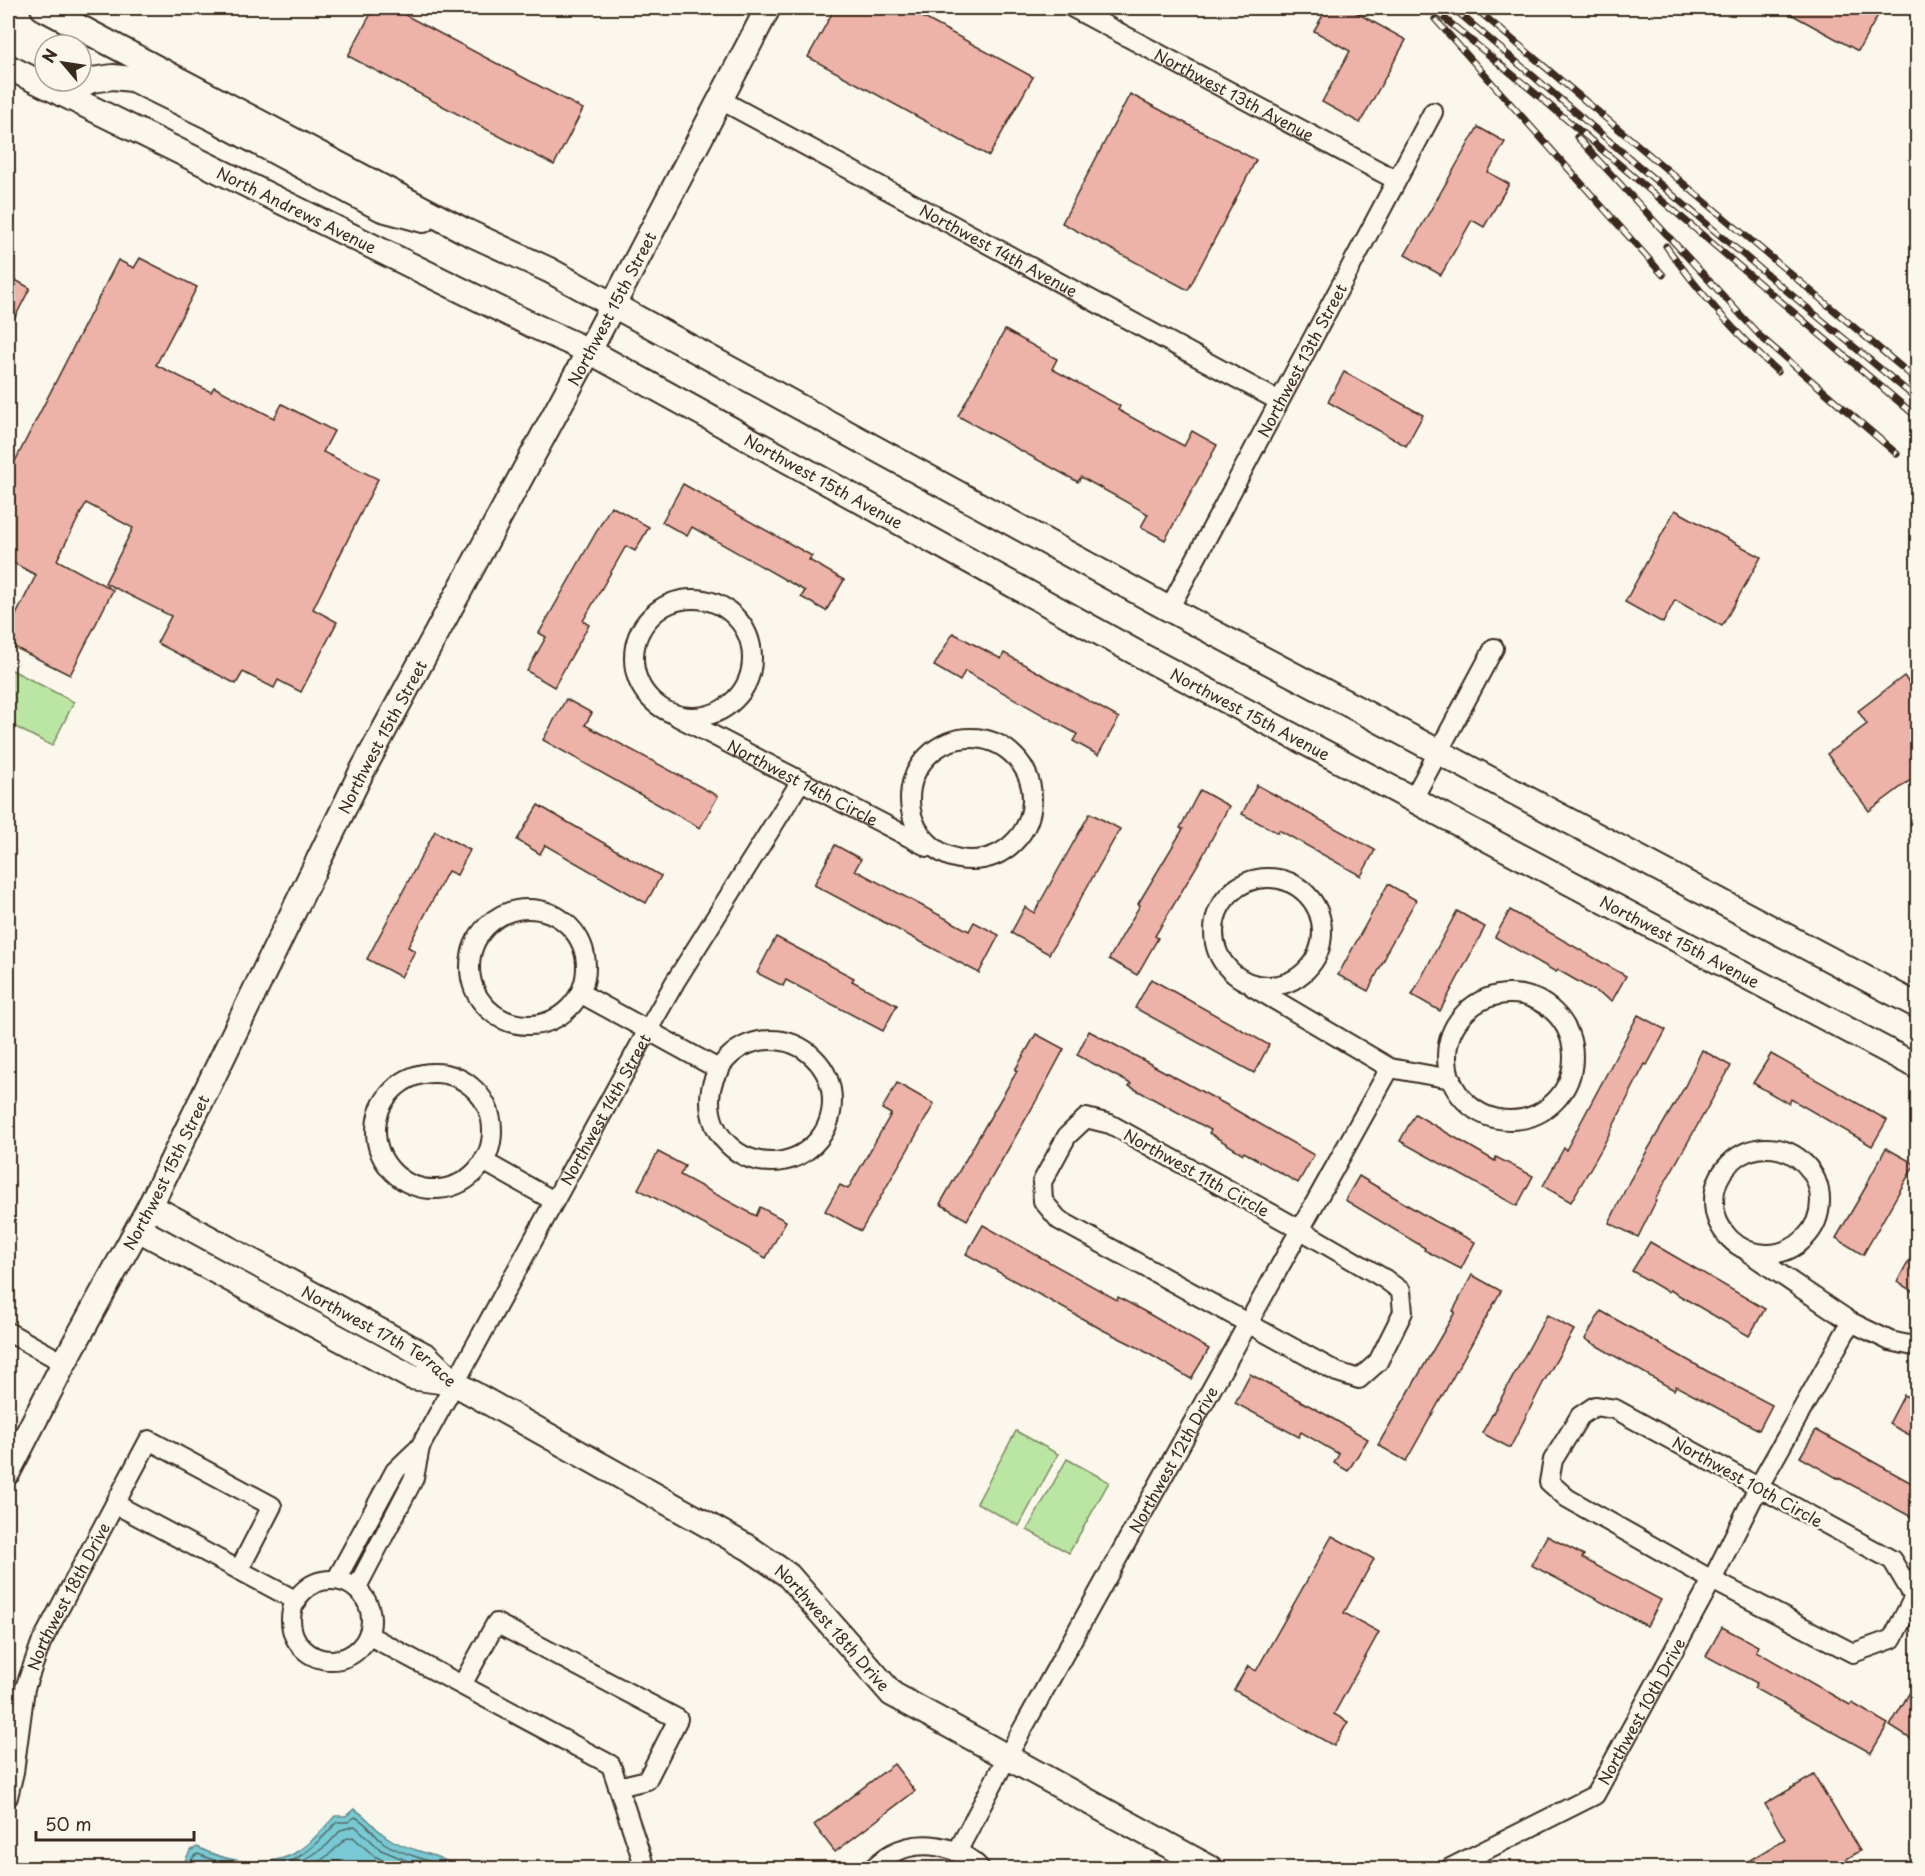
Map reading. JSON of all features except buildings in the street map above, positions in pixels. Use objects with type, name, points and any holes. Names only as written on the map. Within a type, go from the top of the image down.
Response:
[{"type":"street","points":[[43,8],[463,230],[549,270],[1169,609],[1917,1006]]},
{"type":"street","name":"Northwest 15th Street","points":[[8,1472],[64,1363],[150,1206],[361,773],[589,351],[768,8]]},
{"type":"street","name":"Northwest 13th Avenue","points":[[1073,8],[1396,180]]},
{"type":"street","name":"North Andrews Avenue","points":[[8,67],[531,325],[589,351]]},
{"type":"street","points":[[62,94],[92,80],[113,77],[132,79],[214,119],[382,209],[463,230]]},
{"type":"street","name":"Northwest 14th Avenue","points":[[719,99],[1279,401]]},
{"type":"street","name":"Northwest 13th Street","points":[[1169,609],[1434,112]]},
{"type":"street","name":"Northwest 15th Avenue","points":[[589,351],[1144,657],[1917,1067]]},
{"type":"street","name":"Northwest 14th Circle","points":[[665,711],[685,717],[705,716],[724,708],[738,696],[748,678],[752,658],[748,637],[738,619],[722,606],[702,599],[681,599],[662,607],[647,620],[636,639],[633,660],[637,680],[648,697],[665,711],[940,853],[960,860],[981,860],[1002,853],[1019,838],[1029,819],[1033,798],[1029,777],[1018,759],[1003,746],[982,738],[961,738],[940,745],[924,759],[912,779],[909,800],[913,822],[924,840],[940,853]]},
{"type":"street","points":[[1413,799],[1494,648]]},
{"type":"street","name":"Northwest 14th Street","points":[[356,1589],[414,1478],[420,1447],[648,1030],[675,982],[801,781]]},
{"type":"street","points":[[1244,981],[1262,987],[1281,986],[1298,978],[1312,965],[1321,948],[1323,929],[1319,911],[1309,895],[1294,884],[1276,878],[1257,879],[1239,886],[1225,899],[1217,915],[1214,934],[1217,952],[1227,968],[1244,981],[1390,1068],[1451,1079]]},
{"type":"street","points":[[533,908],[553,914],[572,928],[582,945],[586,965],[584,985],[580,993],[574,1003],[559,1017],[540,1025],[519,1025],[500,1019],[488,1011],[476,994],[469,975],[470,954],[480,933],[494,918],[513,910],[533,908]]},
{"type":"street","points":[[580,993],[720,1070]]},
{"type":"street","points":[[1516,993],[1538,999],[1556,1012],[1568,1029],[1574,1050],[1574,1063],[1568,1084],[1555,1102],[1535,1115],[1514,1120],[1500,1120],[1479,1112],[1462,1099],[1451,1079],[1447,1061],[1450,1039],[1455,1026],[1469,1008],[1488,997],[1516,993]]},
{"type":"street","points":[[1789,998],[1814,997],[1917,1049]]},
{"type":"street","points":[[761,1040],[782,1040],[802,1047],[817,1060],[828,1078],[832,1098],[829,1120],[819,1138],[804,1152],[784,1161],[763,1161],[742,1155],[726,1142],[715,1124],[710,1103],[713,1082],[720,1070],[724,1061],[741,1048],[761,1040]]},
{"type":"street","name":"Northwest 12th Drive","points":[[957,1852],[1390,1068]]},
{"type":"street","points":[[441,1073],[461,1079],[478,1093],[488,1110],[492,1130],[489,1150],[483,1161],[479,1168],[463,1182],[444,1189],[423,1189],[405,1182],[390,1170],[380,1153],[375,1133],[378,1113],[387,1095],[403,1082],[421,1074],[441,1073]]},
{"type":"street","name":"Northwest 11th Circle","points":[[1086,1118],[1110,1124],[1301,1230],[1385,1279],[1401,1291],[1403,1312],[1378,1362],[1359,1379],[1337,1372],[1248,1324],[1059,1220],[1043,1202],[1042,1182],[1067,1136],[1086,1118]]},
{"type":"street","points":[[1732,1242],[1747,1251],[1764,1254],[1781,1253],[1796,1246],[1809,1234],[1817,1219],[1820,1202],[1818,1185],[1810,1170],[1798,1158],[1782,1150],[1764,1148],[1747,1152],[1731,1162],[1720,1176],[1715,1193],[1715,1211],[1721,1228],[1732,1242],[1851,1322],[1890,1341],[1917,1347]]},
{"type":"street","points":[[483,1161],[554,1201]]},
{"type":"street","name":"Northwest 17th Terrace","points":[[150,1206],[426,1356],[454,1383]]},
{"type":"street","name":"Northwest 17th Terrace","points":[[138,1228],[411,1377],[454,1383]]},
{"type":"street","points":[[1759,1486],[1851,1322]]},
{"type":"street","points":[[8,1332],[64,1363]]},
{"type":"street","name":"Northwest 18th Drive","points":[[454,1383],[749,1548],[788,1575],[892,1694],[1210,1869]]},
{"type":"street","name":"Northwest 10th Circle","points":[[1595,1406],[1615,1409],[1759,1486],[1892,1560],[1914,1597],[1892,1639],[1853,1653],[1712,1580],[1567,1498],[1549,1482],[1553,1460],[1580,1416],[1595,1406]]},
{"type":"street","name":"Northwest 18th Drive","points":[[8,1797],[14,1772],[25,1688],[41,1643],[149,1440],[272,1506],[239,1570]]},
{"type":"street","name":"Northwest 14th Street","points":[[336,1580],[395,1471],[420,1447]]},
{"type":"street","name":"Northwest 10th Drive","points":[[1450,1869],[1595,1795],[1712,1580],[1759,1486]]},
{"type":"street","name":"Northwest 18th Drive","points":[[115,1504],[297,1601]]},
{"type":"street","points":[[336,1580],[356,1589],[363,1595],[369,1608],[371,1622],[369,1635],[361,1647],[342,1659],[328,1661],[315,1657],[303,1649],[295,1638],[291,1624],[292,1611],[299,1596],[309,1587],[322,1581],[336,1580]]},
{"type":"street","points":[[462,1685],[496,1623],[678,1719],[647,1780],[618,1786]]},
{"type":"street","points":[[369,1635],[611,1765],[645,1869]]},
{"type":"street","points":[[873,1869],[891,1854],[912,1846],[935,1845],[957,1852],[980,1869]]},
{"type":"green space","points":[[8,668],[74,702],[52,746],[8,723]]},
{"type":"green space","points":[[1016,1431],[1058,1454],[1019,1526],[977,1503]]},
{"type":"green space","points":[[1067,1459],[1109,1482],[1069,1553],[1027,1530]]},
{"type":"water","points":[[354,1809],[395,1842],[441,1859],[456,1868],[181,1868],[190,1851],[197,1847],[219,1856],[242,1861],[278,1860],[296,1853],[308,1844],[335,1816],[346,1816]]},
{"type":"railway","points":[[1432,8],[1918,418]]},
{"type":"railway","points":[[1453,8],[1918,400]]},
{"type":"railway","points":[[1475,8],[1918,381]]},
{"type":"railway","points":[[1435,19],[1663,275]]},
{"type":"railway","points":[[1577,137],[1761,337],[1897,454]]},
{"type":"railway","points":[[1666,246],[1719,312],[1778,372]]}]
